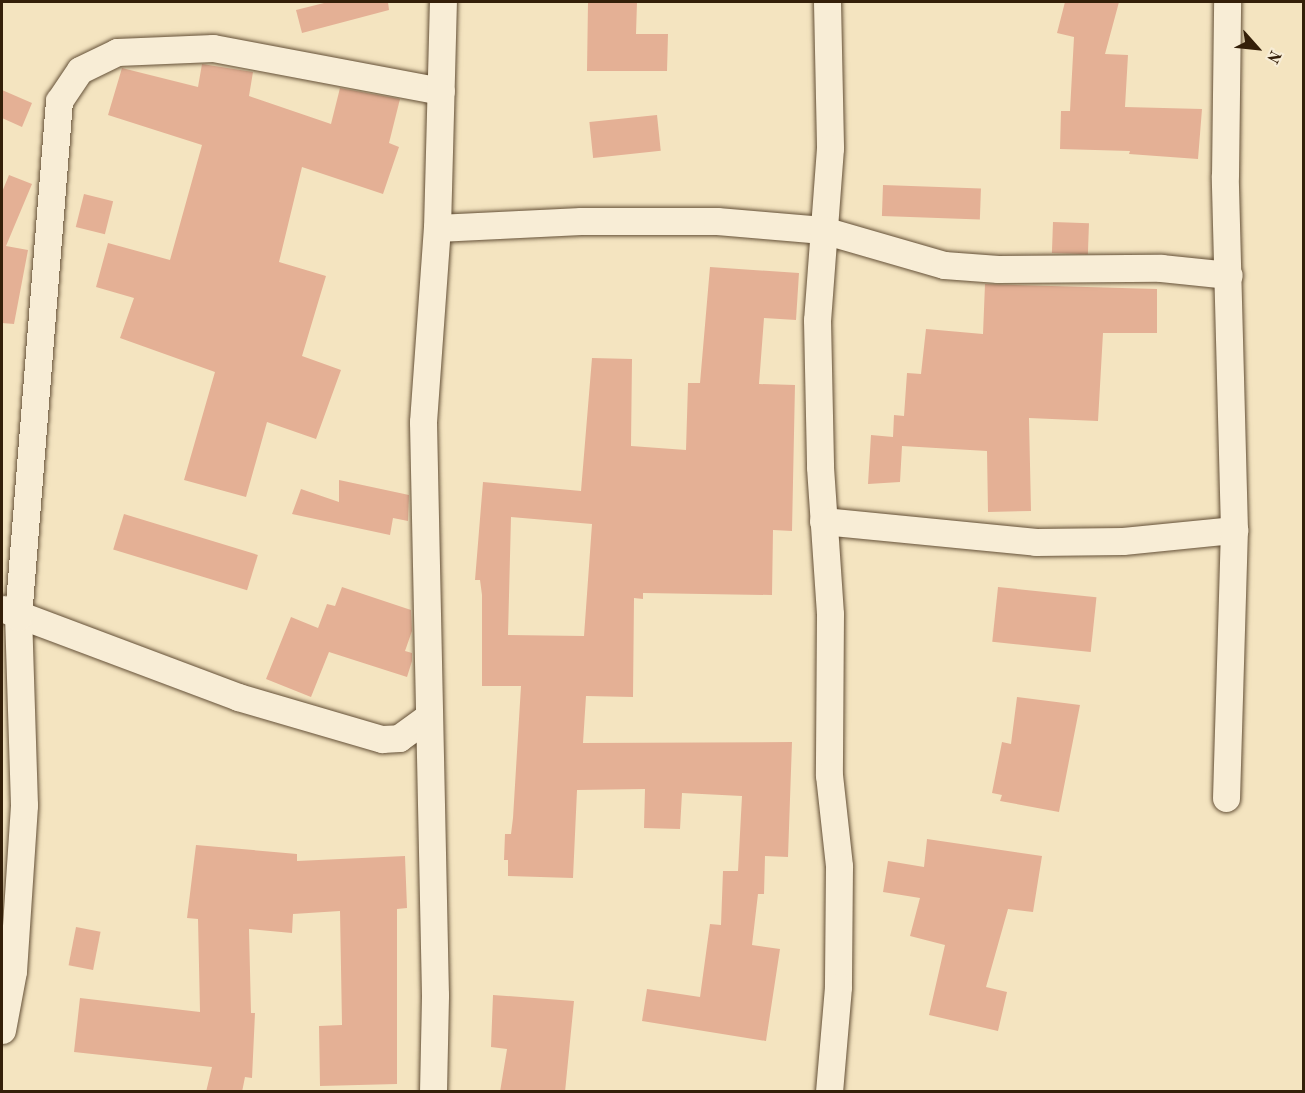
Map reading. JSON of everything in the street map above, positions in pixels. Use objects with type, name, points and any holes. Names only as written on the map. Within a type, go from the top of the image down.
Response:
[{"type":"street","points":[[434,1092],[435,995],[423,422],[437,228],[443,2]]},
{"type":"street","points":[[827,2],[830,148],[817,320],[823,521],[830,614],[829,775],[839,866],[838,987],[829,1092]]},
{"type":"street","points":[[1226,798],[1234,530],[1225,176],[1227,2]]},
{"type":"street","points":[[2,1030],[13,971],[24,805],[10,612],[42,345],[55,129],[59,100],[80,70],[117,52],[213,48],[441,91]]},
{"type":"street","points":[[437,228],[581,221],[717,221],[823,230],[944,265],[1161,268],[1229,275]]},
{"type":"street","points":[[823,521],[1036,542],[1123,541],[1234,530]]},
{"type":"street","points":[[10,612],[238,697],[382,739],[399,738],[428,718]]},
{"type":"building","points":[[328,2],[388,2],[389,10],[302,33],[296,10]]},
{"type":"building","points":[[588,2],[637,2],[636,34],[668,34],[667,71],[587,71]]},
{"type":"building","points":[[1065,2],[1119,2],[1105,54],[1128,55],[1125,107],[1202,109],[1198,159],[1129,154],[1130,151],[1060,149],[1061,111],[1070,111],[1074,37],[1057,33]]},
{"type":"building","points":[[202,64],[253,72],[249,96],[331,124],[340,88],[400,99],[389,143],[399,147],[383,194],[302,167],[279,262],[326,276],[302,356],[341,370],[316,439],[267,422],[246,497],[184,480],[215,372],[120,338],[134,298],[96,287],[108,243],[170,260],[202,145],[108,115],[122,68],[198,87]]},
{"type":"building","points":[[2,90],[32,103],[22,127],[2,118]]},
{"type":"building","points":[[657,115],[661,151],[593,158],[589,122]]},
{"type":"building","points":[[9,175],[32,184],[6,246],[28,250],[14,324],[2,323],[2,192]]},
{"type":"building","points":[[883,185],[981,188],[980,219],[882,216]]},
{"type":"building","points":[[84,194],[113,201],[105,234],[76,227]]},
{"type":"building","points":[[1053,222],[1089,223],[1088,254],[1052,253]]},
{"type":"building","points":[[710,267],[799,273],[796,320],[764,318],[759,384],[795,385],[792,531],[773,530],[772,595],[643,593],[643,599],[634,598],[633,697],[586,696],[583,743],[792,742],[788,857],[765,856],[764,894],[758,894],[752,945],[780,949],[766,1041],[642,1021],[647,989],[700,997],[710,924],[721,925],[723,871],[738,871],[742,796],[682,793],[680,829],[644,828],[645,789],[577,790],[573,878],[508,876],[508,860],[504,860],[505,834],[511,834],[513,818],[521,686],[482,686],[482,595],[480,580],[475,580],[483,482],[581,491],[592,358],[632,359],[631,446],[686,450],[688,383],[700,383]],"holes":[[[511,517],[592,524],[584,636],[508,635]]]},
{"type":"building","points":[[985,284],[1157,289],[1157,333],[1103,333],[1098,421],[1029,418],[1031,511],[988,512],[987,451],[902,446],[900,482],[868,484],[871,435],[893,437],[894,415],[904,416],[907,373],[921,374],[926,329],[983,334]]},
{"type":"building","points":[[339,480],[409,495],[408,521],[393,518],[390,535],[292,514],[301,489],[339,502]]},
{"type":"building","points":[[124,514],[258,555],[247,590],[113,549]]},
{"type":"building","points":[[342,587],[411,610],[412,631],[405,651],[412,653],[412,661],[407,677],[329,652],[311,697],[266,679],[291,617],[318,628],[327,604],[335,606]]},
{"type":"building","points":[[998,587],[1096,597],[1091,652],[992,642]]},
{"type":"building","points":[[1017,697],[1080,705],[1059,812],[1000,801],[1002,795],[992,793],[1002,742],[1011,744]]},
{"type":"building","points":[[927,839],[1042,856],[1033,912],[1008,909],[986,987],[1007,992],[998,1031],[929,1015],[945,945],[910,936],[920,898],[883,892],[888,861],[924,867]]},
{"type":"building","points":[[196,845],[297,854],[297,861],[405,856],[407,908],[397,909],[397,1084],[320,1086],[319,1026],[342,1025],[340,911],[293,914],[292,933],[249,929],[251,1013],[255,1013],[252,1078],[245,1077],[242,1092],[206,1092],[212,1067],[74,1052],[80,998],[200,1012],[198,919],[187,918]]},
{"type":"building","points":[[76,927],[101,932],[93,970],[69,965]]},
{"type":"building","points":[[493,995],[574,1001],[565,1092],[500,1092],[507,1049],[491,1047]]}]
